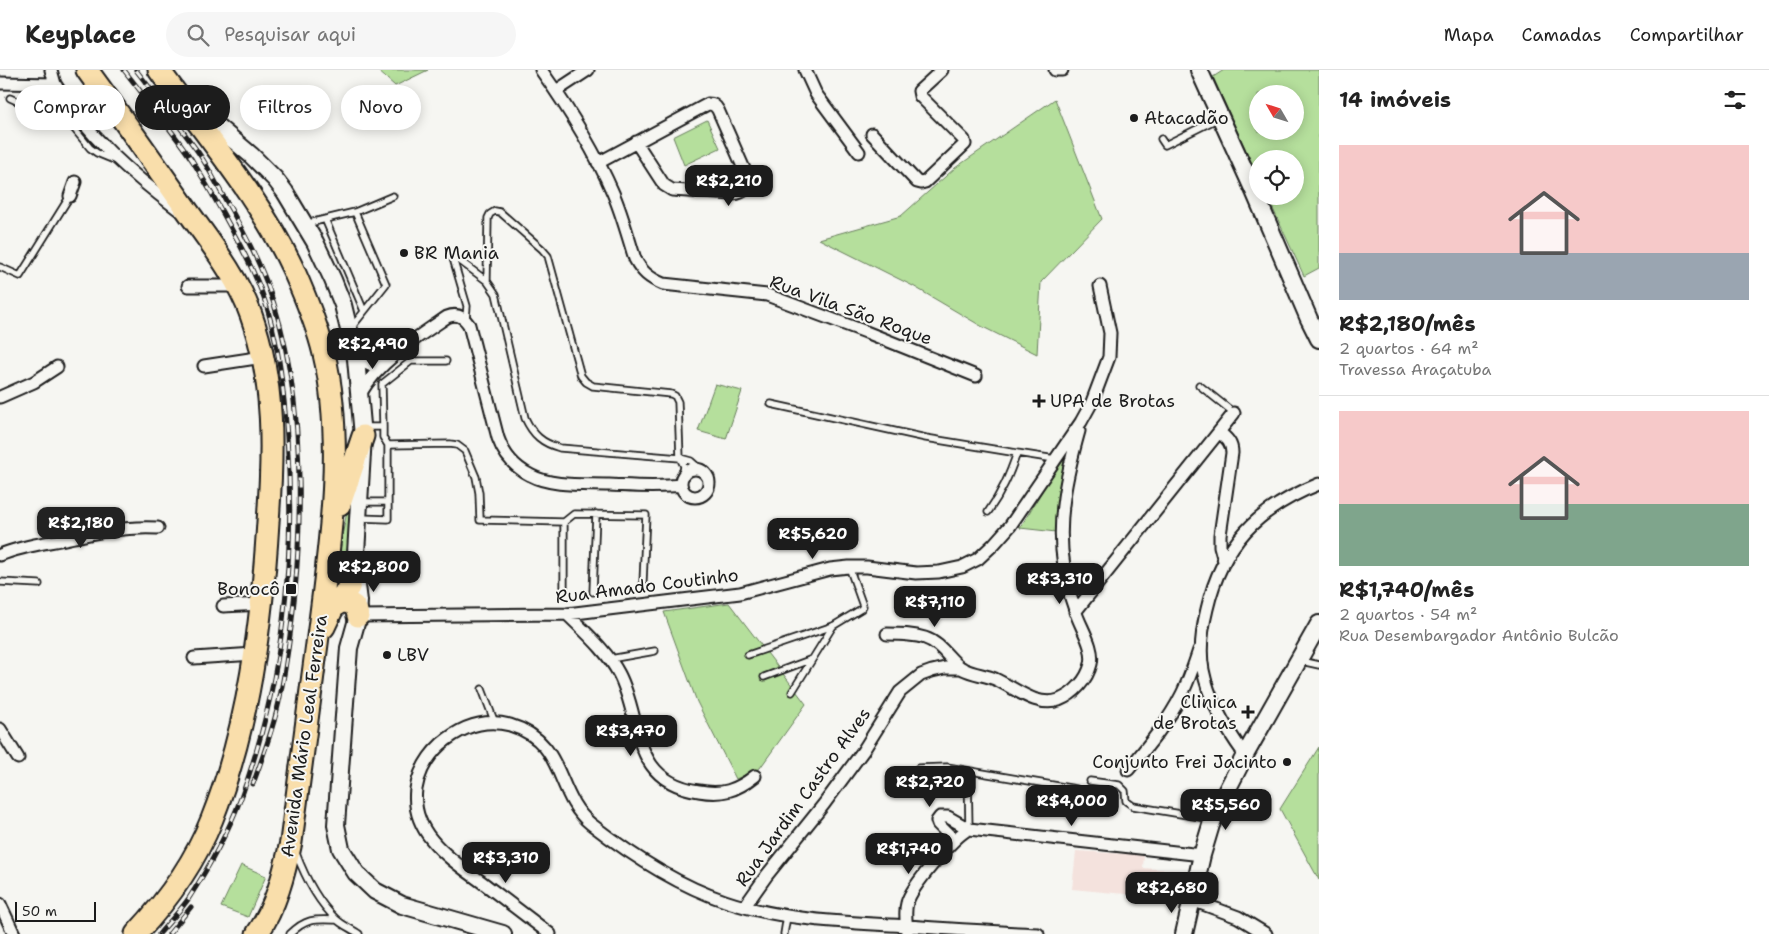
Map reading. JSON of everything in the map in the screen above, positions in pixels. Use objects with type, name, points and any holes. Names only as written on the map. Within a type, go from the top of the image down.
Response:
[{"type":"highway","points":[[88,70],[224,262],[250,311],[263,356],[269,392],[271,449],[265,572],[254,654],[236,746],[211,822],[190,863],[177,884],[136,934]]},
{"type":"highway","name":"Avenida Mário Leal Ferreira","points":[[159,70],[170,85]]},
{"type":"highway","name":"Avenida Mário Leal Ferreira","points":[[203,130],[275,234],[292,266],[316,325],[324,354],[333,413],[334,459],[330,538],[291,842],[286,865],[272,907],[257,934]]},
{"type":"highway","points":[[330,538],[363,432]]},
{"type":"highway","points":[[318,639],[336,604],[349,587],[355,570]]},
{"type":"highway","points":[[336,604],[351,603],[356,609],[358,616]]},
{"type":"street","points":[[51,70],[51,84],[100,143],[164,199],[196,222]]},
{"type":"street","name":"Rua Vila São Roque","points":[[541,70],[556,91],[598,163],[614,194],[635,259],[640,268],[652,279],[662,284],[767,295],[976,376]]},
{"type":"street","points":[[556,91],[588,70]]},
{"type":"street","points":[[805,70],[816,94],[859,152]]},
{"type":"street","points":[[872,134],[917,182],[925,182],[965,144],[964,140],[920,96],[919,91],[922,87],[942,70]]},
{"type":"street","points":[[1056,70],[1062,70]]},
{"type":"street","points":[[1199,70],[1319,339]]},
{"type":"street","points":[[0,84],[51,84]]},
{"type":"street","points":[[598,163],[636,142],[708,104],[715,105],[748,178],[748,184],[745,190],[733,194],[672,190],[664,185],[636,142]]},
{"type":"street","points":[[222,130],[275,179],[304,224],[344,305],[356,359],[363,432],[355,570],[359,601],[358,616],[350,642],[348,658],[336,825],[341,849],[356,873],[375,891],[402,905],[503,934]]},
{"type":"street","points":[[70,196],[75,182]]},
{"type":"street","points":[[188,286],[237,286]]},
{"type":"street","name":"Rua Amado Coutinho","points":[[358,616],[567,614],[740,593],[830,569],[849,567],[916,573],[939,572],[962,567],[978,559],[1010,526],[1081,422],[1092,402],[1109,357],[1110,333],[1100,286]]},
{"type":"street","points":[[360,394],[387,361],[447,317],[454,314],[466,319],[470,324],[498,438],[510,461],[520,469],[531,476],[559,483],[660,487],[682,482]]},
{"type":"street","points":[[204,366],[263,356]]},
{"type":"street","points":[[356,359],[372,366],[387,361]]},
{"type":"street","points":[[0,397],[34,382],[57,367]]},
{"type":"street","points":[[1075,612],[1234,413]]},
{"type":"street","points":[[887,634],[912,635],[926,638],[940,646],[962,668],[996,680],[1035,699],[1048,702],[1057,700],[1068,695],[1079,686],[1087,675],[1091,663],[1090,652],[1075,612],[1063,565],[1062,513],[1065,489],[1081,422]]},
{"type":"street","points":[[1219,432],[1229,440],[1232,446],[1220,535],[1220,546],[1224,561]]},
{"type":"street","points":[[697,469],[706,473],[710,482],[707,491],[699,497],[690,496],[682,489],[682,482],[687,472],[697,469]]},
{"type":"street","points":[[1128,770],[1161,729],[1174,709],[1189,679],[1200,646],[1208,602],[1224,561],[1234,544],[1261,516],[1280,502],[1319,484]]},
{"type":"street","points":[[0,555],[30,546],[112,529],[133,527],[158,528]]},
{"type":"street","points":[[223,606],[262,604]]},
{"type":"street","points":[[567,614],[610,659],[620,676],[643,750],[654,769],[679,786],[695,791],[712,793],[730,791],[743,785],[755,776]]},
{"type":"street","points":[[1184,934],[1202,855],[1224,796],[1319,624]]},
{"type":"street","points":[[1200,646],[1203,670],[1217,711],[1245,755]]},
{"type":"street","points":[[194,658],[254,654]]},
{"type":"street","name":"Rua Jardim Castro Alves","points":[[745,906],[863,751],[900,692],[921,676],[932,671],[945,668],[962,668]]},
{"type":"street","points":[[550,934],[446,855],[426,834],[417,811],[417,784],[421,770],[440,745],[469,726],[495,723],[510,725],[520,729],[544,746],[554,758],[576,807],[590,822],[643,860],[681,882],[713,896],[786,916],[836,922],[907,930],[1038,934]]},
{"type":"street","points":[[0,729],[18,758]]},
{"type":"street","points":[[954,840],[938,824],[937,821],[940,817],[948,817],[969,829],[1202,855]]},
{"type":"street","points":[[907,930],[907,902],[912,891],[954,840],[969,829]]},
{"type":"street","points":[[1192,900],[1193,934]]},
{"type":"street","points":[[1192,900],[1238,917],[1266,934]]},
{"type":"street","points":[[0,904],[14,934]]},
{"type":"lane","points":[[10,98],[30,107],[51,84]]},
{"type":"lane","points":[[1161,139],[1165,145],[1221,117]]},
{"type":"lane","points":[[0,267],[20,276],[70,196]]},
{"type":"lane","points":[[304,224],[355,212],[393,196]]},
{"type":"lane","points":[[487,281],[488,218],[495,211],[500,212],[548,256],[581,376],[586,382],[593,386],[672,394],[675,396],[678,402],[680,458],[684,466],[682,482]]},
{"type":"lane","points":[[350,329],[386,284],[355,212]]},
{"type":"lane","points":[[325,219],[364,311]]},
{"type":"lane","points":[[466,319],[466,306],[452,255],[487,281],[496,294],[525,418],[542,441],[560,448],[590,452],[680,458],[691,461],[701,470]]},
{"type":"lane","points":[[359,518],[388,519],[388,444],[383,436],[382,384],[411,362],[446,361]]},
{"type":"lane","points":[[1199,385],[1234,413]]},
{"type":"lane","points":[[771,404],[926,438],[1056,459]]},
{"type":"lane","points":[[363,432],[383,427]]},
{"type":"lane","points":[[388,444],[450,444],[457,445],[465,450],[476,477],[479,493],[480,520],[564,522],[574,514],[646,515],[643,582]]},
{"type":"lane","points":[[988,512],[1007,482],[1017,453]]},
{"type":"lane","points":[[360,502],[388,502]]},
{"type":"lane","points":[[593,592],[596,514]]},
{"type":"lane","points":[[564,522],[564,591]]},
{"type":"lane","points":[[748,655],[833,626],[863,608],[849,567]]},
{"type":"lane","points":[[0,582],[39,584]]},
{"type":"lane","points":[[792,692],[833,626]]},
{"type":"lane","points":[[610,659],[655,651]]},
{"type":"lane","points":[[764,677],[812,659]]},
{"type":"lane","points":[[1299,660],[1319,665]]},
{"type":"lane","points":[[482,689],[495,723]]},
{"type":"lane","points":[[918,768],[934,766],[1076,789]]},
{"type":"lane","points":[[968,771],[969,829]]},
{"type":"lane","points":[[1090,781],[1119,785],[1125,791],[1126,801],[1133,806],[1214,819]]},
{"type":"lane","points":[[291,842],[304,874],[318,898],[336,920],[359,934]]},
{"type":"lane","points":[[784,934],[786,916]]},
{"type":"lane","points":[[290,934],[304,922],[316,919],[336,920]]},
{"type":"shaded area","points":[[1076,851],[1144,855],[1143,868],[1184,871],[1182,878],[1163,877],[1161,880],[1150,879],[1146,896],[1072,889]]},
{"type":"green space","points":[[377,70],[428,70],[397,85],[394,85]]},
{"type":"green space","points":[[1224,70],[1319,70],[1319,268],[1304,276],[1271,205],[1304,205],[1304,150],[1249,150],[1249,157],[1213,77]]},
{"type":"green space","points":[[1055,99],[1102,219],[1041,282],[1037,354],[981,326],[913,286],[819,239],[901,216],[955,168]]},
{"type":"green space","points":[[707,120],[720,148],[684,165],[673,137]]},
{"type":"green space","points":[[715,384],[742,391],[726,439],[698,431]]},
{"type":"green space","points":[[1063,456],[1067,459],[1060,486],[1056,532],[1020,528]]},
{"type":"green space","points":[[354,478],[348,579],[334,598],[342,536]]},
{"type":"green space","points":[[729,603],[806,704],[760,768],[736,779],[697,702],[664,612]]},
{"type":"green space","points":[[1319,747],[1319,880],[1280,809]]},
{"type":"green space","points":[[241,865],[266,876],[248,917],[221,907]]},
{"type":"railway","points":[[124,70],[192,160],[237,240],[261,290],[276,342],[281,373],[286,421],[289,483],[290,528],[283,620],[267,710],[255,754],[241,798],[218,849],[189,898],[159,934]]},
{"type":"railway","points":[[136,70],[201,157],[251,247],[266,281],[281,328],[291,379],[297,432],[299,487],[298,542],[294,596],[278,708],[253,784]]},
{"type":"railway","points":[[169,934],[191,907]]},
{"type":"place","name":"Atacadão","points":[[1134,118]]},
{"type":"place","name":"BR Mania","points":[[404,253]]},
{"type":"place","name":"UPA de Brotas","points":[[1039,401]]},
{"type":"place","name":"Bonocô","points":[[291,589]]},
{"type":"place","name":"LBV","points":[[387,655]]},
{"type":"place","name":"Clinica de Brotas","points":[[1248,712]]},
{"type":"place","name":"Conjunto Frei Jacinto","points":[[1287,762]]}]
